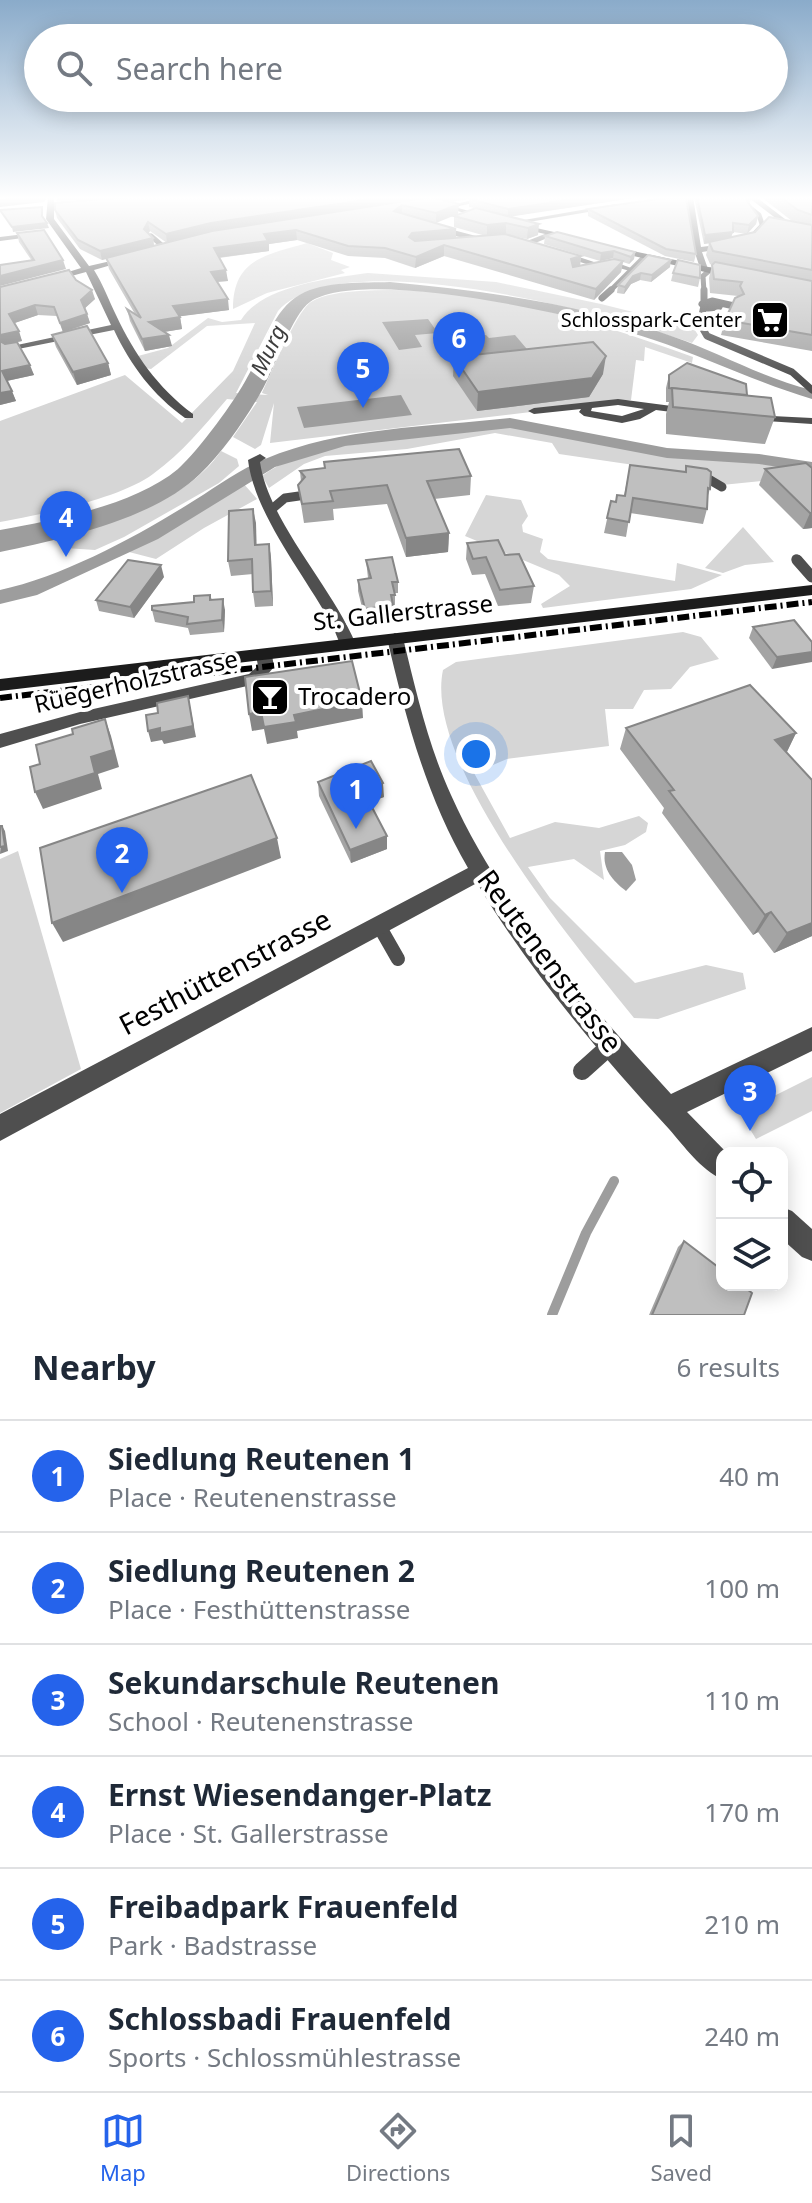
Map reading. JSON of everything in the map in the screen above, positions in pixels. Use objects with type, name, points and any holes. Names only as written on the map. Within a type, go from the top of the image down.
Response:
[{"type":"main road","points":[[650,258],[747,278]]},
{"type":"main road","name":"St. Gallerstrasse","points":[[0,685],[812,590]]},
{"type":"street","points":[[79,258],[92,273],[144,377],[166,401],[189,416]]},
{"type":"street","points":[[38,282],[127,258]]},
{"type":"street","points":[[575,258],[599,266]]},
{"type":"street","points":[[702,258],[707,271]]},
{"type":"street","points":[[575,273],[612,263],[630,269]]},
{"type":"street","points":[[8,348],[117,327]]},
{"type":"street","points":[[534,411],[618,402],[696,412]]},
{"type":"street","points":[[588,405],[585,412],[588,414],[626,421],[634,420],[654,407]]},
{"type":"street","points":[[737,417],[812,421]]},
{"type":"street","points":[[257,467],[272,509],[347,642]]},
{"type":"street","name":"Reutenenstrasse","points":[[395,638],[422,747],[450,815],[481,871],[534,949],[612,1045],[716,1160]]},
{"type":"street","name":"Rüegerholzstrasse","points":[[0,741],[80,718],[254,679],[266,667],[264,655]]},
{"type":"street","name":"Festhüttenstrasse","points":[[0,1128],[481,871]]},
{"type":"street","points":[[668,1110],[691,1095],[812,1039]]},
{"type":"street","points":[[788,1226],[812,1247]]},
{"type":"lane","points":[[602,298],[642,258]]},
{"type":"lane","points":[[707,271],[710,283]]},
{"type":"lane","points":[[707,271],[703,276],[711,304]]},
{"type":"lane","points":[[709,293],[711,304],[700,324],[707,336],[789,371],[807,382],[812,390]]},
{"type":"lane","points":[[711,304],[734,306]]},
{"type":"lane","points":[[705,477],[722,487]]},
{"type":"lane","points":[[272,509],[285,498],[299,496]]},
{"type":"lane","points":[[796,559],[812,577]]},
{"type":"lane","points":[[378,924],[398,959]]},
{"type":"lane","points":[[582,1071],[612,1045]]},
{"type":"shaded area","points":[[261,258],[331,258],[350,267],[341,270],[345,273],[267,293],[233,309],[239,279]]},
{"type":"shaded area","points":[[368,273],[496,282],[693,327],[698,335],[692,343],[602,316],[478,290],[415,283],[358,282],[311,291],[278,311],[236,393],[268,395],[262,393],[278,358],[298,318],[311,302],[328,295],[359,291],[444,293],[529,307],[653,343],[693,357],[692,363],[645,347],[644,361],[636,360],[631,400],[270,443],[274,403],[261,445],[255,449],[233,437],[257,402],[227,399],[174,457],[138,483],[80,504],[0,522],[0,421],[125,375],[182,423],[233,371],[255,323],[207,326],[151,369],[145,368],[138,356],[168,348],[208,318],[222,322],[241,320],[251,308],[280,292],[317,281]]},
{"type":"shaded area","points":[[510,426],[670,455],[812,469],[799,477],[722,485],[709,476],[559,454],[552,443],[495,433],[407,449],[325,456],[304,464],[269,488],[262,476],[294,459],[328,449]]},
{"type":"shaded area","points":[[221,451],[237,459],[239,466],[219,483],[95,550],[65,548],[70,535],[132,514],[172,495],[207,468]]},
{"type":"shaded area","points":[[243,483],[257,499],[156,559],[129,552]]},
{"type":"shaded area","points":[[486,495],[521,500],[528,516],[522,525],[523,532],[543,539],[540,552],[548,559],[675,581],[677,563],[722,575],[691,589],[543,608],[541,604],[570,586],[559,575],[465,536]]},
{"type":"shaded area","points":[[743,527],[774,562],[745,565],[723,573],[705,568]]},
{"type":"shaded area","points":[[683,632],[701,637],[719,659],[690,667],[671,689],[644,690],[633,709],[605,709],[609,746],[507,759],[474,773],[510,838],[555,822],[599,828],[639,816],[648,823],[646,832],[625,845],[600,851],[604,880],[574,859],[528,867],[550,898],[635,983],[706,965],[743,973],[746,989],[658,1019],[634,1018],[543,901],[479,802],[456,754],[443,709],[443,670],[456,662]]},
{"type":"shaded area","points":[[18,851],[81,1069],[0,1113],[0,859]]},
{"type":"shaded area","points":[[812,1077],[812,1111],[756,1139],[740,1113]]},
{"type":"water","name":"Murg","points":[[390,282],[498,295],[605,316],[674,337],[812,390],[812,399],[654,340],[582,320],[479,299],[426,292],[377,289],[337,292],[310,302],[303,308],[266,383],[241,424],[209,465],[181,490],[106,525],[0,552],[0,530],[94,509],[140,492],[178,469],[206,438],[235,398],[270,329],[294,299],[325,286]]},
{"type":"water","points":[[428,319],[438,333],[415,335],[422,347],[399,350],[382,322]]},
{"type":"water","points":[[486,335],[489,338],[515,335],[532,355],[458,365],[441,340]]},
{"type":"water","points":[[401,395],[412,415],[304,428],[297,407]]},
{"type":"water","points":[[605,852],[622,852],[632,865],[636,880],[626,891],[610,874],[605,864]]},
{"type":"building","points":[[106,258],[220,258],[226,270],[211,272],[228,299],[173,306],[180,317],[149,322],[169,335],[142,339],[127,309],[141,318]]},
{"type":"building","points":[[490,258],[573,258],[573,267],[614,259],[623,261],[596,289]]},
{"type":"building","points":[[645,258],[671,260],[652,275],[641,273],[633,276],[625,287],[618,285]]},
{"type":"building","points":[[751,258],[812,258],[812,270]]},
{"type":"building","points":[[63,260],[0,276],[0,265]]},
{"type":"building","points":[[678,260],[700,265],[700,278],[673,273]]},
{"type":"building","points":[[715,262],[812,281],[812,335],[725,320],[735,298],[744,294],[740,286],[742,282],[714,279],[712,265]]},
{"type":"building","points":[[69,270],[76,280],[92,290],[81,300],[87,314],[60,323],[54,307],[35,305],[9,314],[19,331],[0,335],[0,287]]},
{"type":"building","points":[[87,326],[108,363],[73,372],[52,335]]},
{"type":"building","points":[[0,341],[5,344],[17,342],[30,365],[2,371],[12,391],[0,393]]},
{"type":"building","points":[[593,342],[606,356],[592,378],[478,392],[454,357]]},
{"type":"building","points":[[687,363],[746,384],[747,395],[669,388],[669,375]]},
{"type":"building","points":[[672,388],[771,398],[775,417],[673,407]]},
{"type":"building","points":[[459,449],[471,476],[427,481],[449,533],[406,538],[387,485],[330,491],[333,501],[302,504],[298,485],[305,477],[300,471],[325,468],[324,462]]},
{"type":"building","points":[[806,463],[812,468],[812,513],[765,469]]},
{"type":"building","points":[[630,465],[686,472],[686,466],[707,469],[711,472],[707,509],[633,498],[629,522],[607,518],[611,501],[616,502],[617,495],[625,496]]},
{"type":"building","points":[[253,509],[255,545],[269,544],[271,591],[253,592],[252,559],[228,561],[229,511]]},
{"type":"building","points":[[498,540],[505,555],[519,554],[534,586],[500,590],[486,557],[473,559],[467,543]]},
{"type":"building","points":[[392,557],[398,582],[392,582],[395,595],[391,595],[393,605],[365,609],[358,580],[371,578],[366,560]]},
{"type":"building","points":[[128,560],[161,565],[130,607],[96,600]]},
{"type":"building","points":[[210,595],[210,600],[223,599],[222,620],[187,624],[188,617],[152,610],[152,606],[194,602],[194,596]]},
{"type":"building","points":[[794,620],[812,642],[812,652],[777,657],[753,627]]},
{"type":"building","points":[[352,661],[362,701],[294,715],[296,722],[264,727],[261,712],[249,714],[245,677]]},
{"type":"building","points":[[750,685],[796,733],[775,740],[812,780],[812,923],[787,933],[771,912],[765,915],[669,791],[674,790],[626,728]]},
{"type":"building","points":[[188,696],[193,726],[160,733],[160,728],[148,731],[146,715],[158,713],[157,703]]},
{"type":"building","points":[[105,719],[113,750],[91,757],[95,773],[35,792],[30,767],[40,764],[36,745],[73,734],[72,729]]},
{"type":"building","points":[[371,761],[383,783],[363,790],[387,836],[350,850],[318,782]]},
{"type":"building","points":[[251,775],[277,838],[52,923],[40,848]]},
{"type":"building","points":[[0,826],[5,846],[0,847]]},
{"type":"building","points":[[684,1241],[716,1265],[716,1291],[752,1293],[744,1315],[652,1315]]},
{"type":"waterway","points":[[0,597],[30,590],[151,535],[269,463],[319,446],[345,441],[510,423],[667,453],[759,459],[812,467]]},
{"type":"waterway","points":[[552,1315],[586,1233],[614,1181]]},
{"type":"railway","points":[[0,698],[812,602]]},
{"type":"place","name":"Schlosspark-Center","points":[[770,320]]},
{"type":"place","name":"Schlossbadi Frauenfeld","points":[[459,378]]},
{"type":"place","name":"Freibadpark Frauenfeld","points":[[363,408]]},
{"type":"place","name":"Ernst Wiesendanger-Platz","points":[[66,557]]},
{"type":"place","name":"Trocadero","points":[[270,697]]},
{"type":"place","name":"Siedlung Reutenen 1","points":[[356,829]]},
{"type":"place","name":"Siedlung Reutenen 2","points":[[122,893]]},
{"type":"place","name":"Sekundarschule Reutenen","points":[[750,1131]]}]
